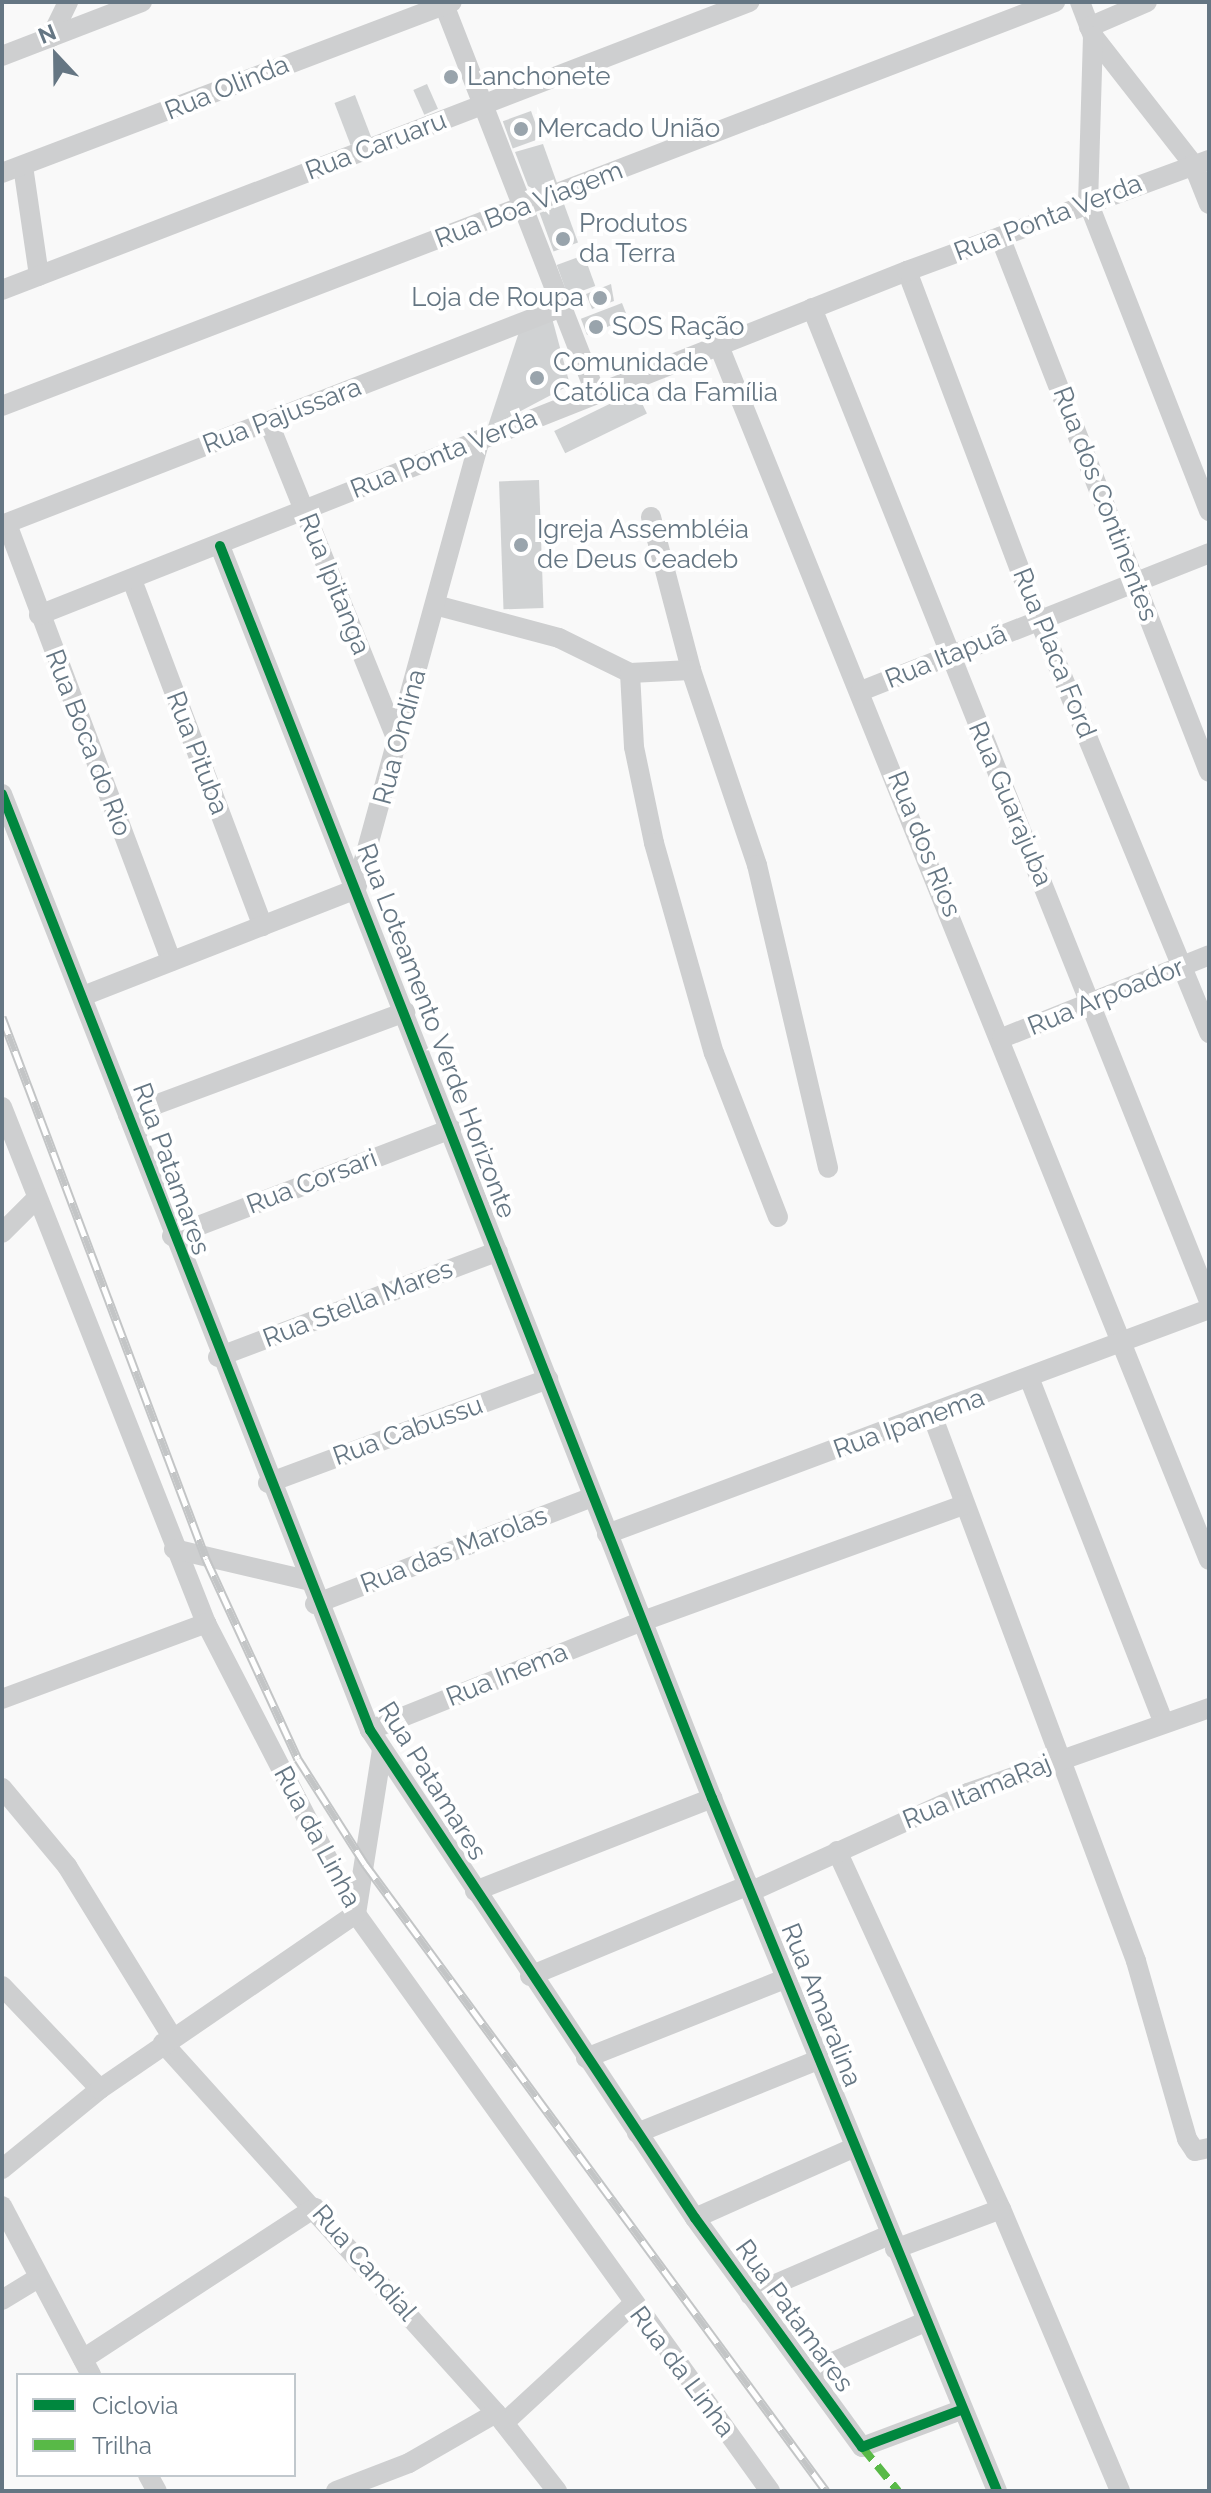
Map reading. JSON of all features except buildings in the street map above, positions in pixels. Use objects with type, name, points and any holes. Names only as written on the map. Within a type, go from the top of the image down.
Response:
[{"type":"street","points":[[51,37],[68,2]]},
{"type":"street","points":[[2,56],[142,2]]},
{"type":"street","name":"Rua Caruaru","points":[[2,290],[749,2]]},
{"type":"street","name":"Rua Boa Viagem","points":[[2,406],[523,207],[1020,9],[1055,2]]},
{"type":"street","points":[[1080,2],[1091,32],[1201,162],[1209,204]]},
{"type":"street","points":[[1091,32],[1147,2]]},
{"type":"street","points":[[447,3],[596,394]]},
{"type":"street","name":"Rua Olinda","points":[[7,170],[447,3]]},
{"type":"street","points":[[1091,32],[1088,202],[1209,511]]},
{"type":"street","name":"Rua Ponta Verda","points":[[39,615],[220,546],[812,308],[1201,162]]},
{"type":"street","points":[[7,170],[39,276]]},
{"type":"street","name":"Rua dos Continentes","points":[[1000,237],[1209,772]]},
{"type":"street","name":"Rua Placa Ford","points":[[907,271],[1039,620],[1209,1033]]},
{"type":"street","name":"Rua Pajussara","points":[[4,524],[562,307]]},
{"type":"street","name":"Rua Guarajuba","points":[[812,308],[948,656],[1092,1002],[1209,1301]]},
{"type":"street","name":"Rua dos Rios","points":[[719,346],[1002,1038],[1121,1345],[1209,1560]]},
{"type":"street","name":"Rua Ipitanga","points":[[268,421],[399,746]]},
{"type":"street","name":"Rua Ondina","points":[[356,889],[399,746],[480,440]]},
{"type":"street","points":[[651,517],[691,670],[757,865],[828,1168]]},
{"type":"street","name":"Rua Boca do Rio","points":[[4,524],[171,961]]},
{"type":"street","name":"Rua Loteamento Verde Horizonte","points":[[220,546],[451,1129],[607,1534]]},
{"type":"street","name":"Rua Itapuã","points":[[861,691],[1209,553]]},
{"type":"street","name":"Rua Pituba","points":[[132,580],[263,926]]},
{"type":"street","points":[[435,605],[559,638],[630,673],[691,670]]},
{"type":"street","points":[[630,673],[631,723],[654,843],[714,1053],[778,1217]]},
{"type":"street","name":"Rua Patamares","points":[[2,794],[83,996],[218,1357],[315,1604],[370,1730],[530,1976],[695,2218],[862,2447],[961,2410]]},
{"type":"street","points":[[83,996],[356,889]]},
{"type":"street","name":"Rua Arpoador","points":[[1002,1038],[1209,955]]},
{"type":"street","points":[[128,1115],[405,1012]]},
{"type":"street","name":"Rua da Linha","points":[[2,1107],[174,1549],[206,1623],[356,1914],[632,2305],[770,2491]]},
{"type":"street","name":"Rua Corsari","points":[[172,1236],[451,1129]]},
{"type":"street","points":[[2,1233],[37,1198]]},
{"type":"street","name":"Rua Stella Mares","points":[[218,1357],[498,1251]]},
{"type":"street","name":"Rua Ipanema","points":[[607,1534],[1030,1380],[1209,1309]]},
{"type":"street","name":"Rua Cabussu","points":[[268,1483],[548,1379]]},
{"type":"street","points":[[1030,1380],[1163,1722]]},
{"type":"street","points":[[932,1415],[1136,1961],[1187,2139],[1195,2151],[1209,2148]]},
{"type":"street","name":"Rua das Marolas","points":[[315,1604],[593,1497]]},
{"type":"street","name":"Rua Inema","points":[[370,1730],[643,1621],[964,1505]]},
{"type":"street","name":"Rua Amaralina","points":[[607,1534],[892,2242],[997,2491]]},
{"type":"street","points":[[174,1549],[306,1580]]},
{"type":"street","points":[[2,1699],[206,1623]]},
{"type":"street","name":"Rua ItamaRaj","points":[[530,1976],[1059,1760],[1209,1708]]},
{"type":"street","points":[[2,2169],[100,2089],[168,2040],[356,1914],[382,1749]]},
{"type":"street","name":"Rua Candial","points":[[2,1788],[67,1866],[168,2040],[500,2418],[557,2491]]},
{"type":"street","points":[[475,1891],[712,1798]]},
{"type":"street","points":[[837,1851],[1001,2209],[1120,2491]]},
{"type":"street","points":[[586,2058],[785,1979]]},
{"type":"street","points":[[2,1986],[100,2089]]},
{"type":"street","points":[[637,2133],[820,2059]]},
{"type":"street","points":[[695,2218],[855,2147]]},
{"type":"street","points":[[2,2206],[87,2367],[315,2208]]},
{"type":"street","points":[[750,2295],[892,2242],[1001,2209]]},
{"type":"street","points":[[2,2300],[38,2278]]},
{"type":"street","points":[[336,2491],[409,2463],[500,2418],[632,2305]]},
{"type":"street","points":[[808,2373],[925,2322]]},
{"type":"railway","points":[[2,1017],[206,1559],[298,1759],[365,1864],[826,2491]]},
{"type":"marked path","points":[[862,2447],[898,2491]]},
{"type":"cycle path","points":[[220,546],[712,1798],[997,2491]]},
{"type":"cycle path","points":[[2,794],[370,1730],[695,2218],[862,2447],[961,2410]]},
{"type":"place","name":"Lanchonete","points":[[451,77]]},
{"type":"place","name":"Mercado União","points":[[521,129]]},
{"type":"place","name":"Produtos da Terra","points":[[563,239]]},
{"type":"place","name":"Loja de Roupa","points":[[600,298]]},
{"type":"place","name":"SOS Ração","points":[[596,327]]},
{"type":"place","name":"Comunidade Católica da Família","points":[[537,378]]},
{"type":"place","name":"Igreja Assembléia de Deus Ceadeb","points":[[521,545]]}]
